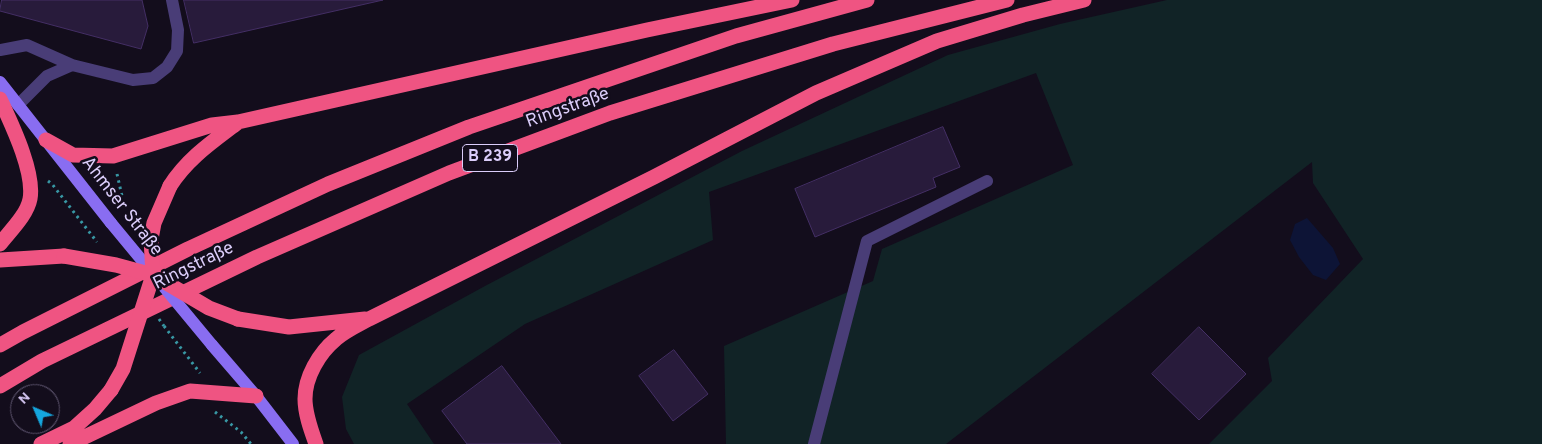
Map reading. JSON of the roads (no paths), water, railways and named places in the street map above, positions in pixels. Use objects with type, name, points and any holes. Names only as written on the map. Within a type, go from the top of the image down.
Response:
[{"type":"highway","points":[[46,140],[73,155],[113,156],[212,125],[238,122],[647,30],[792,0]]},
{"type":"highway","name":"Ringstraße","points":[[0,345],[180,254],[328,184],[452,134],[736,36],[867,0]]},
{"type":"highway","name":"Ringstraße","points":[[0,386],[42,361],[257,257],[449,173],[610,114],[832,44],[1008,0]]},
{"type":"highway","points":[[316,444],[307,416],[305,398],[310,376],[321,354],[336,338],[369,319],[816,93],[937,41],[1023,15],[1084,0]]},
{"type":"highway","points":[[0,98],[13,126],[30,179],[30,199],[26,211],[0,244]]},
{"type":"highway","points":[[42,444],[74,428],[95,409],[111,390],[126,360],[153,275],[151,239],[159,208],[177,175],[197,153],[238,122]]},
{"type":"highway","points":[[0,260],[64,256],[116,265],[153,275],[209,308],[238,319],[290,327],[369,319]]},
{"type":"highway","points":[[70,444],[156,403],[190,391],[256,396]]},
{"type":"street","name":"Ahmser Straße","points":[[0,82],[153,275],[256,396],[293,444]]},
{"type":"lane","points":[[0,50],[27,45],[72,65],[133,80],[153,78],[167,67],[177,51],[178,30],[172,0]]},
{"type":"lane","points":[[18,105],[46,76],[72,65]]},
{"type":"lane","points":[[814,444],[867,241],[987,181]]},
{"type":"water","points":[[1307,218],[1333,248],[1340,264],[1326,280],[1313,275],[1299,257],[1290,240],[1295,224]]}]
